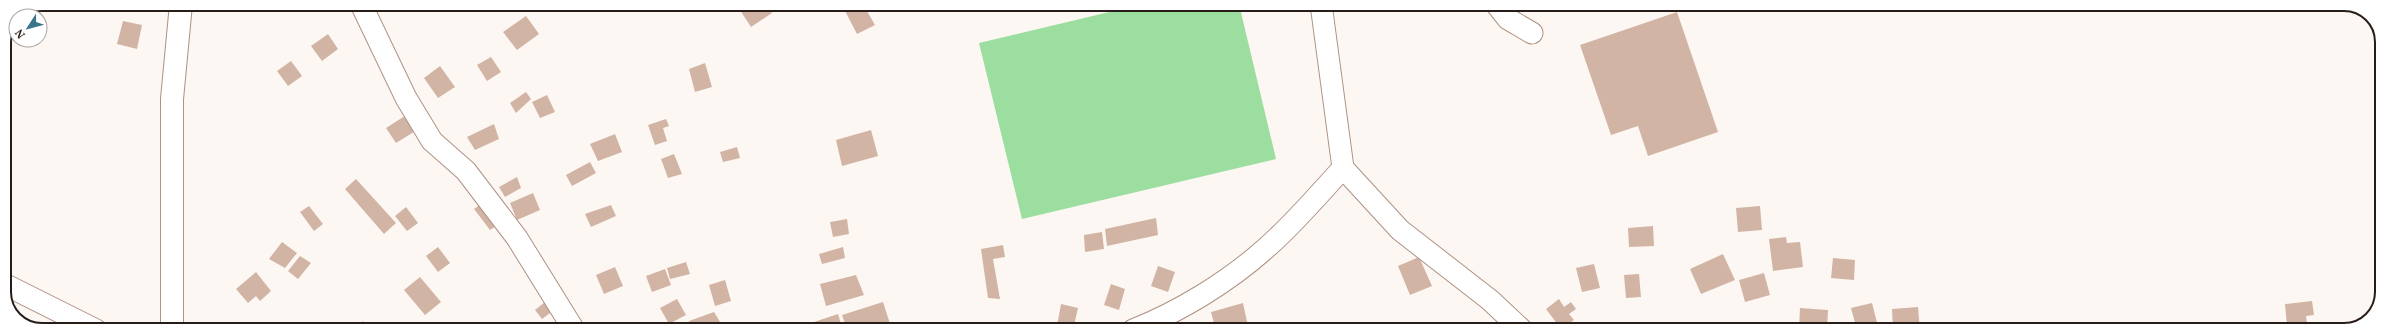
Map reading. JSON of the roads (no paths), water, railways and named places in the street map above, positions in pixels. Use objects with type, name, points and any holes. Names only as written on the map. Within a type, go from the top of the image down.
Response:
[{"type":"street","points":[[172,323],[172,99],[180,11]]},
{"type":"street","points":[[364,11],[406,98],[432,141],[466,171],[517,238],[570,323]]},
{"type":"street","points":[[1322,11],[1344,168],[1400,230],[1490,300],[1515,323]]},
{"type":"street","points":[[1502,11],[1508,19],[1532,33]]},
{"type":"street","points":[[1151,323],[1216,286],[1265,249],[1344,168]]},
{"type":"street","points":[[11,288],[82,323]]}]
